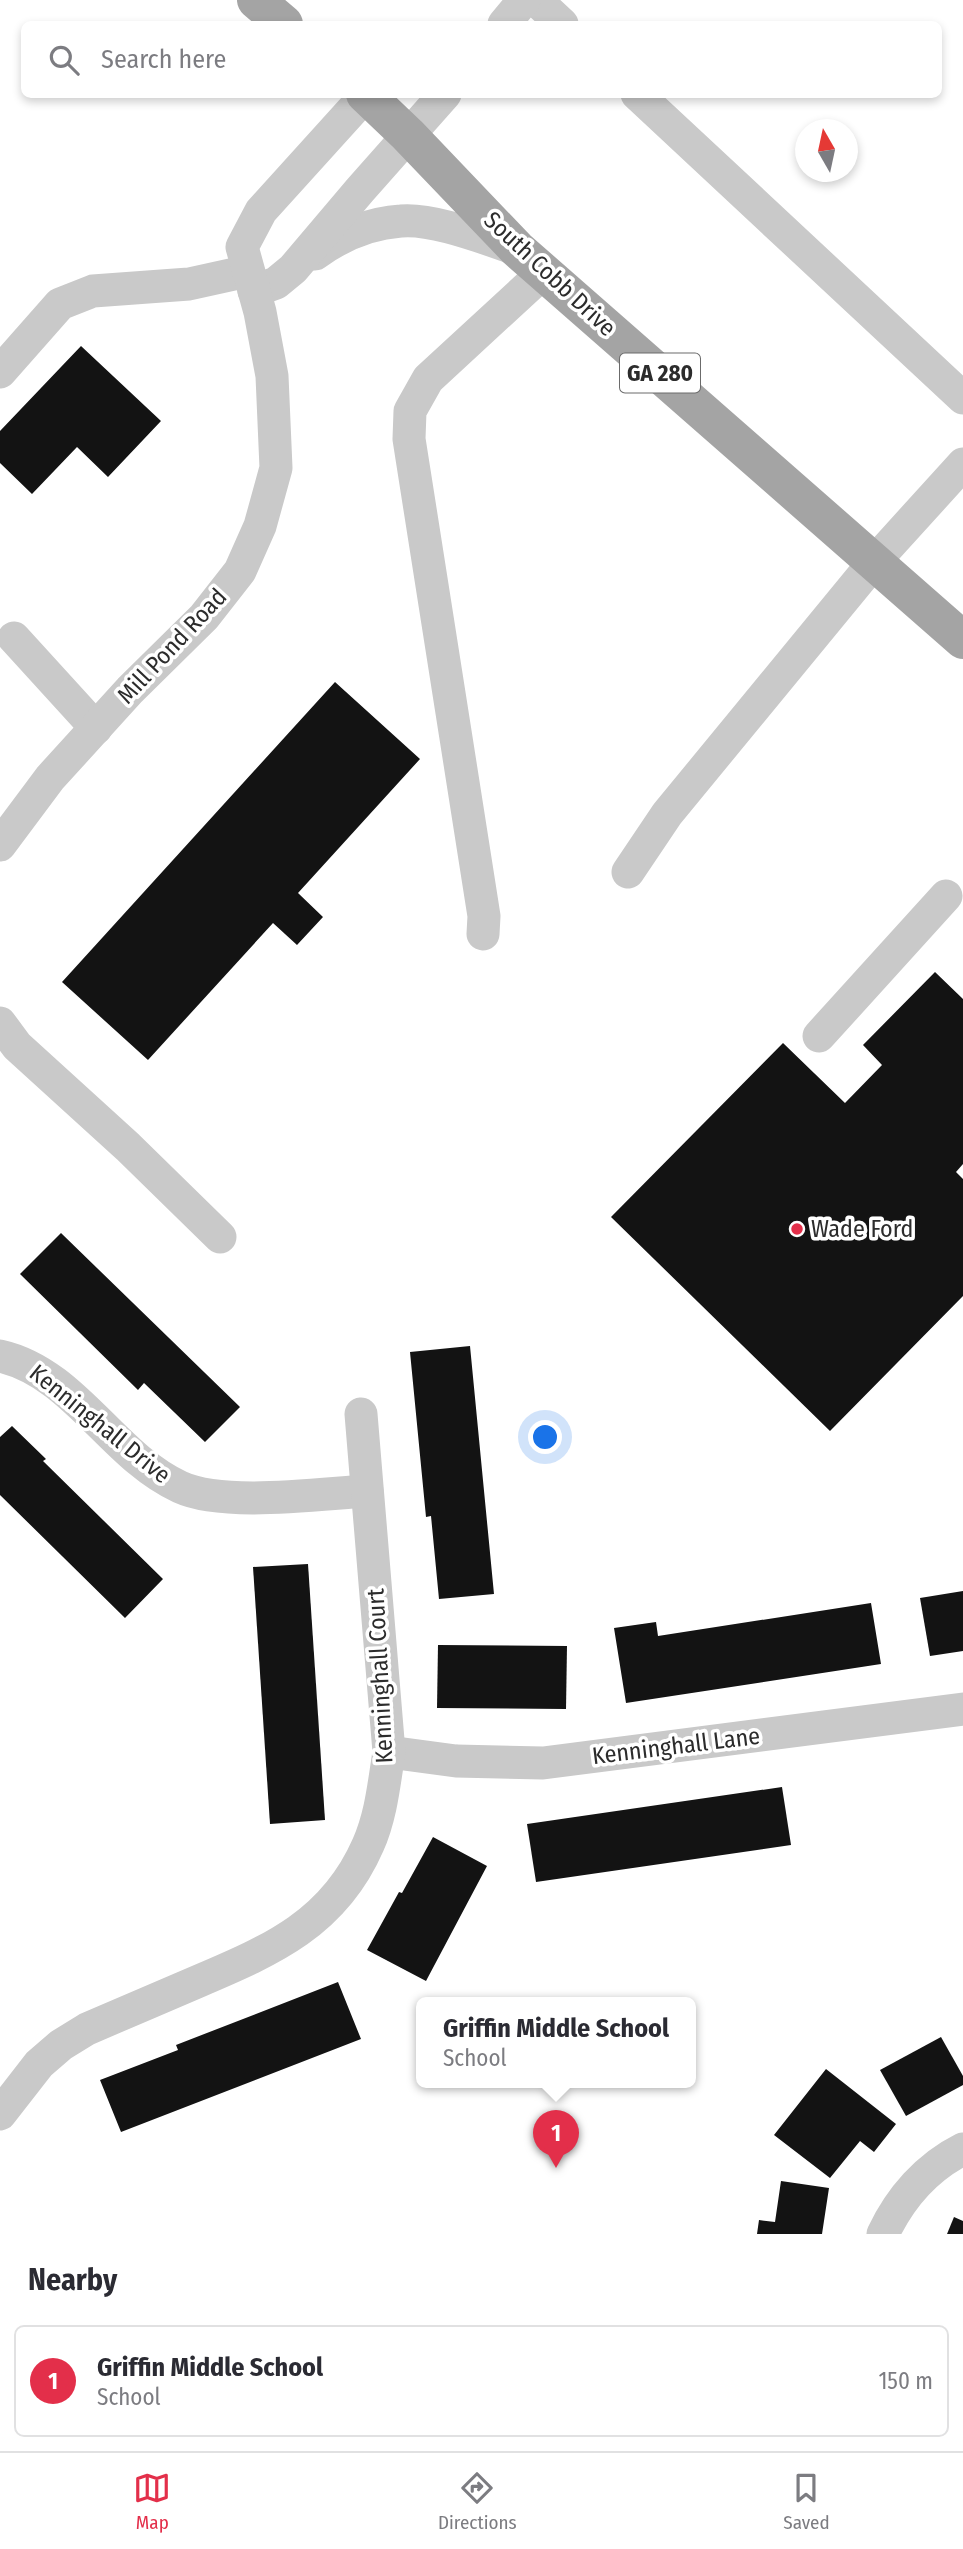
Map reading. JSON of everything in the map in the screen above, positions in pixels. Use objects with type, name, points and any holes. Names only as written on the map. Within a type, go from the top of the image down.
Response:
[{"type":"main road","points":[[256,0],[280,21]]},
{"type":"main road","name":"South Cobb Drive","points":[[368,98],[531,260],[963,640]]},
{"type":"street","points":[[506,21],[524,0]]},
{"type":"street","points":[[536,0],[559,21]]},
{"type":"street","name":"Mill Pond Road","points":[[0,845],[50,778],[130,690],[204,617],[240,571],[260,527],[276,468],[272,376],[242,247],[261,211],[362,98]]},
{"type":"street","points":[[293,269],[442,98]]},
{"type":"street","points":[[641,98],[963,398]]},
{"type":"street","points":[[0,373],[60,304],[93,291],[188,284],[276,282],[337,238],[368,228],[401,221],[433,225],[531,260],[428,379],[410,411],[409,439],[484,916],[483,934]]},
{"type":"street","points":[[628,872],[667,814],[875,561],[963,464]]},
{"type":"street","points":[[14,638],[96,727]]},
{"type":"street","points":[[819,1036],[946,896]]},
{"type":"street","points":[[0,1023],[17,1046],[128,1147],[220,1237]]},
{"type":"street","name":"Kenninghall Drive","points":[[0,1356],[19,1360],[54,1381],[147,1465],[178,1487],[214,1496],[253,1497],[367,1491]]},
{"type":"street","name":"Kenninghall Court","points":[[0,2114],[39,2063],[87,2029],[259,1956],[313,1922],[334,1900],[367,1847],[383,1794],[389,1752],[388,1714],[361,1414]]},
{"type":"street","name":"Kenninghall Lane","points":[[389,1752],[456,1760],[543,1763],[963,1709]]},
{"type":"street","points":[[883,2234],[892,2216],[920,2180],[938,2164],[963,2149]]},
{"type":"building","points":[[81,346],[161,421],[108,477],[77,447],[32,494],[0,463],[0,431]]},
{"type":"building","points":[[335,682],[420,759],[298,893],[323,917],[297,945],[273,923],[148,1060],[62,982]]},
{"type":"building","points":[[935,972],[963,999],[963,1164],[956,1172],[963,1179],[963,1296],[830,1431],[611,1217],[783,1043],[845,1103],[882,1065],[863,1045]]},
{"type":"building","points":[[61,1233],[240,1407],[205,1442],[144,1383],[138,1390],[20,1274]]},
{"type":"building","points":[[470,1346],[494,1594],[439,1599],[431,1516],[426,1517],[410,1352]]},
{"type":"building","points":[[12,1426],[46,1459],[43,1461],[163,1579],[125,1618],[0,1495],[0,1437]]},
{"type":"building","points":[[308,1564],[325,1820],[270,1824],[253,1567]]},
{"type":"building","points":[[963,1591],[963,1651],[930,1656],[920,1598]]},
{"type":"building","points":[[871,1603],[881,1664],[626,1703],[614,1628],[656,1622],[658,1636]]},
{"type":"building","points":[[438,1645],[567,1646],[566,1709],[437,1708]]},
{"type":"building","points":[[782,1787],[791,1845],[536,1882],[527,1824]]},
{"type":"building","points":[[433,1837],[487,1866],[426,1981],[367,1950]]},
{"type":"building","points":[[338,1982],[361,2039],[121,2132],[100,2080],[178,2050],[176,2045]]},
{"type":"building","points":[[941,2037],[963,2076],[963,2085],[906,2116],[880,2070]]},
{"type":"building","points":[[826,2069],[896,2124],[874,2152],[860,2141],[830,2178],[774,2135]]},
{"type":"building","points":[[781,2181],[829,2188],[822,2234],[757,2234],[759,2220],[775,2222]]},
{"type":"building","points":[[954,2217],[963,2221],[963,2234],[947,2234]]},
{"type":"place","name":"Wade Ford","points":[[797,1229]]},
{"type":"place","name":"Griffin Middle School","points":[[556,2168]]}]
